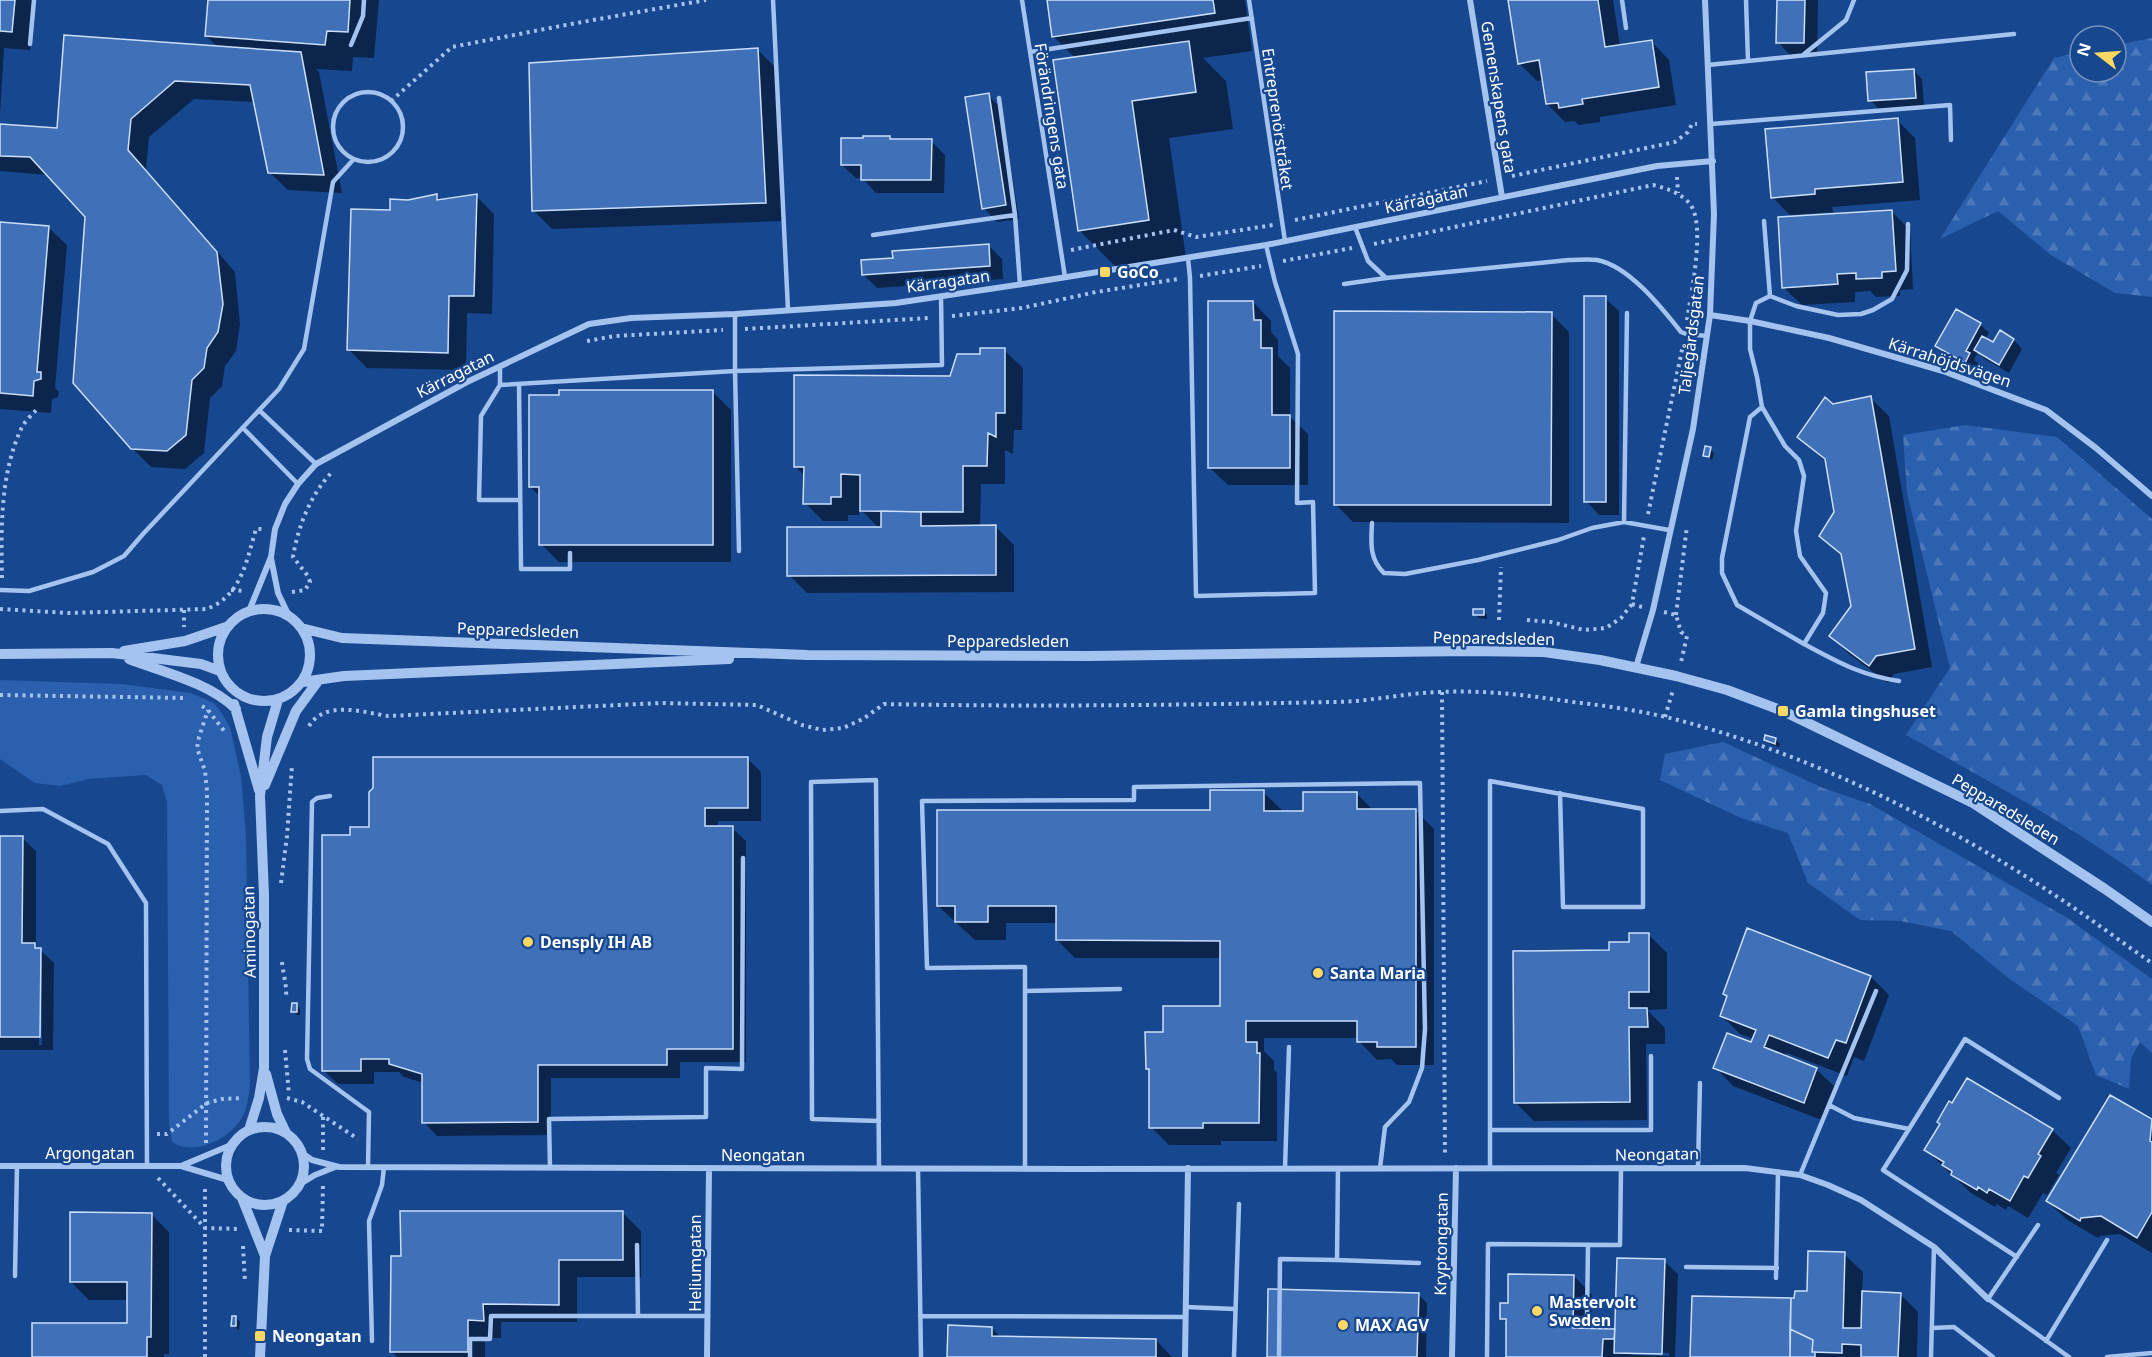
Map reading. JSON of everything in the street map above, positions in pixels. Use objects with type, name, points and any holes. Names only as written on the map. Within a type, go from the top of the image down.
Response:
[{"type":"street","name":"Gemenskapens gata","points":[[1470,0],[1502,197]]},
{"type":"street","name":"Taljegårdsgatan","points":[[1636,667],[1653,610],[1693,429],[1710,315],[1714,249],[1713,161],[1706,0]]},
{"type":"street","name":"Kärragatan","points":[[249,611],[271,557],[275,529],[285,504],[298,484],[316,464],[500,366],[589,324],[631,318],[735,314],[896,303],[1266,245],[1657,166],[1713,161]]},
{"type":"street","name":"Kärrahöjdsvägen","points":[[1710,315],[1829,338],[1943,371],[2046,410],[2096,448],[2152,496]]},
{"type":"street","name":"Kärragatan","points":[[271,557],[278,593],[289,616]]},
{"type":"street","points":[[0,654],[112,653],[193,663],[223,676],[236,692],[249,699],[263,702],[278,700],[291,693],[302,682],[308,669],[310,654],[308,640],[302,628],[289,616],[276,610],[263,608],[249,611],[226,627],[185,641],[112,653]]},
{"type":"street","points":[[223,676],[218,648],[226,627]]},
{"type":"street","name":"Pepparedsleden","points":[[302,628],[342,638],[807,655],[1089,656],[1544,652],[1636,667],[1727,690],[1783,711],[1973,803],[2152,922]]},
{"type":"street","points":[[112,653],[208,689],[230,702],[236,709]]},
{"type":"street","name":"Pepparedsleden","points":[[302,682],[344,676],[807,655]]},
{"type":"street","name":"Aminogatan","points":[[223,676],[236,709],[260,796]]},
{"type":"street","points":[[260,796],[296,711],[318,681]]},
{"type":"street","name":"Aminogatan","points":[[249,1130],[259,1098],[264,1068],[264,895],[260,796],[267,737],[278,700]]},
{"type":"street","name":"Aminogatan","points":[[264,1068],[277,1114],[286,1133]]},
{"type":"street","points":[[242,1198],[262,1205],[273,1204],[283,1201],[296,1191],[303,1174],[302,1153],[296,1142],[286,1133],[274,1128],[261,1127],[249,1130],[231,1145],[226,1162],[228,1180],[242,1198],[265,1256]]},
{"type":"street","name":"Argongatan","points":[[181,1166],[231,1145]]},
{"type":"street","name":"Neongatan","points":[[302,1153],[312,1160],[339,1167],[1745,1168],[1800,1175],[1861,1200],[1935,1246],[1988,1299]]},
{"type":"street","name":"Argongatan","points":[[0,1166],[181,1166],[228,1180]]},
{"type":"street","name":"Neongatan","points":[[300,1184],[315,1174],[339,1167]]},
{"type":"street","points":[[1185,1357],[1188,1168]]},
{"type":"street","name":"Kryptongatan","points":[[1452,1357],[1456,1168]]},
{"type":"street","name":"Heliumgatan","points":[[707,1357],[709,1169]]},
{"type":"street","points":[[260,1357],[265,1256],[283,1201]]},
{"type":"lane","points":[[30,44],[34,0]]},
{"type":"lane","points":[[351,45],[363,16],[364,0]]},
{"type":"lane","points":[[773,0],[788,310]]},
{"type":"lane","name":"Förändringens gata","points":[[1022,0],[1065,278]]},
{"type":"lane","name":"Entreprenörstråket","points":[[1249,0],[1285,241]]},
{"type":"lane","points":[[1622,0],[1626,28]]},
{"type":"lane","points":[[1746,0],[1748,61]]},
{"type":"lane","points":[[1803,55],[1846,20],[1854,0]]},
{"type":"lane","points":[[1030,52],[1252,18]]},
{"type":"lane","points":[[1708,65],[2014,34]]},
{"type":"lane","points":[[358,93],[381,94],[391,100],[399,110],[402,132],[399,143],[382,159],[353,160],[335,140],[332,128],[334,116],[339,106],[358,93]]},
{"type":"lane","points":[[999,98],[1015,214],[1020,285]]},
{"type":"lane","points":[[1711,124],[1950,105],[1951,140]]},
{"type":"lane","points":[[0,591],[29,591],[93,572],[124,556],[279,389],[304,349],[333,182],[353,160]]},
{"type":"lane","points":[[873,235],[1015,214]]},
{"type":"lane","points":[[1764,221],[1770,296]]},
{"type":"lane","points":[[1804,644],[1823,613],[1826,593],[1800,556],[1796,531],[1804,476],[1799,460],[1785,446],[1762,407],[1750,349],[1750,321],[1756,303],[1770,296],[1796,306],[1838,315],[1861,314],[1892,299],[1907,270],[1908,224]]},
{"type":"lane","points":[[1355,227],[1368,261],[1386,278]]},
{"type":"lane","points":[[1188,258],[1196,596],[1315,593],[1313,502],[1297,503],[1298,354],[1266,245]]},
{"type":"lane","points":[[1344,284],[1569,260],[1597,260],[1619,268],[1657,303],[1681,332],[1707,336]]},
{"type":"lane","points":[[500,385],[735,371],[942,365],[940,296]]},
{"type":"lane","points":[[1624,522],[1627,313]]},
{"type":"lane","points":[[735,314],[739,551]]},
{"type":"lane","points":[[500,366],[500,385],[481,416],[479,500],[520,500]]},
{"type":"lane","points":[[519,384],[520,569],[570,569],[570,553]]},
{"type":"lane","points":[[1762,407],[1750,417],[1722,558],[1722,573],[1737,605],[1847,666],[1872,676],[1899,681]]},
{"type":"lane","points":[[260,411],[316,464]]},
{"type":"lane","points":[[243,428],[298,484]]},
{"type":"lane","points":[[1372,523],[1371,544],[1375,565],[1384,573],[1405,573],[1502,554],[1558,540],[1592,528],[1624,522],[1669,530]]},
{"type":"lane","points":[[879,1121],[812,1119],[811,782],[876,780],[879,1121],[879,1168]]},
{"type":"lane","points":[[1491,1168],[1490,781],[1560,793],[1643,809],[1643,907],[1563,907],[1560,793]]},
{"type":"lane","points":[[1024,1169],[1025,967],[927,968],[922,801],[1134,800],[1134,787],[1420,783],[1425,1029],[1422,1068],[1409,1102],[1385,1126],[1380,1168]]},
{"type":"lane","points":[[330,796],[317,798],[312,802],[307,1059],[310,1069],[369,1112],[368,1167]]},
{"type":"lane","points":[[0,811],[42,809],[108,844],[146,903],[147,1167]]},
{"type":"lane","points":[[549,1168],[549,1119],[706,1117],[706,1068],[742,1069],[743,858]]},
{"type":"lane","points":[[1025,991],[1120,989]]},
{"type":"lane","points":[[1800,1175],[1876,991]]},
{"type":"lane","points":[[2017,1257],[1883,1170],[1965,1039],[2059,1098]]},
{"type":"lane","points":[[1285,1168],[1289,1047]]},
{"type":"lane","points":[[1490,1130],[1651,1130],[1651,1056]]},
{"type":"lane","points":[[1698,1167],[1700,1083]]},
{"type":"lane","points":[[1829,1105],[1854,1118],[1909,1129]]},
{"type":"lane","points":[[15,1276],[17,1166]]},
{"type":"lane","points":[[372,1341],[369,1221],[382,1185],[384,1167]]},
{"type":"lane","points":[[918,1168],[921,1357]]},
{"type":"lane","points":[[1337,1260],[1338,1168]]},
{"type":"lane","points":[[1487,1357],[1488,1244],[1620,1245],[1621,1168]]},
{"type":"lane","points":[[1776,1278],[1779,1172]]},
{"type":"lane","points":[[1234,1357],[1239,1204]]},
{"type":"lane","points":[[1988,1299],[2038,1224]]},
{"type":"lane","points":[[2046,1341],[2107,1240]]},
{"type":"lane","points":[[637,1245],[638,1316]]},
{"type":"lane","points":[[1587,1318],[1588,1245]]},
{"type":"lane","points":[[1931,1357],[1935,1246]]},
{"type":"lane","points":[[1279,1357],[1280,1259],[1419,1263]]},
{"type":"lane","points":[[1686,1268],[1777,1268]]},
{"type":"lane","name":"Neongatan","points":[[1988,1299],[2069,1357]]},
{"type":"lane","points":[[1186,1307],[1235,1309]]},
{"type":"lane","points":[[470,1357],[470,1339],[490,1339],[491,1316],[708,1316]]},
{"type":"lane","points":[[920,1316],[1186,1317]]},
{"type":"lane","points":[[1933,1328],[1954,1327],[1993,1357]]},
{"type":"lane","points":[[2106,1357],[2152,1353]]},
{"type":"path","points":[[391,100],[452,47],[706,0]]},
{"type":"path","points":[[1546,169],[1675,142],[1688,132],[1692,124],[1711,124]]},
{"type":"path","points":[[1527,620],[1551,622],[1584,630],[1606,628],[1621,618],[1632,604],[1645,525],[1686,334],[1698,236],[1696,216],[1689,204],[1678,194]]},
{"type":"path","points":[[1061,252],[1107,242]]},
{"type":"path","points":[[2,578],[3,501],[8,461],[22,425],[36,410]]},
{"type":"path","points":[[1685,648],[1687,636],[1681,632],[1676,615],[1688,522]]},
{"type":"path","points":[[0,609],[68,613],[207,609],[224,600],[237,581],[244,569],[256,529],[275,529]]},
{"type":"path","points":[[1499,620],[1502,554]]},
{"type":"path","points":[[1632,604],[1676,615]]},
{"type":"path","points":[[285,737],[301,739],[313,719],[323,713],[337,710],[388,716],[661,703],[757,705],[802,726],[822,730],[843,728],[863,719],[884,704],[1161,705],[1339,702],[1404,694],[1495,691],[1634,710],[1681,721],[1792,756],[1911,811],[1973,845],[2059,898],[2152,963]]},
{"type":"path","points":[[1442,692],[1445,1168]]},
{"type":"path","points":[[0,695],[183,697]]},
{"type":"path","points":[[206,1157],[207,791],[205,771],[197,748],[198,737],[208,710],[229,735],[244,736]]},
{"type":"path","points":[[281,892],[292,765]]},
{"type":"path","points":[[281,955],[283,975],[287,986],[286,997]]},
{"type":"path","points":[[285,1050],[290,1098],[302,1102],[368,1145]]},
{"type":"path","points":[[146,1134],[166,1134],[207,1103]]},
{"type":"path","points":[[205,1357],[206,1172]]},
{"type":"path","points":[[238,1229],[240,1236]]},
{"type":"path","points":[[243,1243],[246,1282]]},
{"type":"green space","points":[[2152,38],[2152,297],[2115,293],[2051,255],[1998,211],[1940,239],[2054,58],[2068,55],[2068,84],[2128,84],[2128,43]]},
{"type":"green space","points":[[1965,425],[2057,437],[2152,519],[2152,885],[2062,824],[1906,735],[1950,668],[1907,493],[1903,435]]},
{"type":"green space","points":[[0,680],[121,684],[191,693],[214,703],[230,727],[241,776],[246,837],[250,1086],[242,1118],[233,1129],[217,1140],[199,1147],[180,1146],[172,1142],[169,1123],[167,802],[162,785],[146,775],[89,779],[60,786],[35,783],[0,759]]},
{"type":"green space","points":[[1723,742],[1823,788],[1870,804],[2066,917],[2152,979],[2152,1053],[2140,1042],[2131,1058],[2129,1089],[2096,1075],[2078,1026],[2007,977],[1951,931],[1900,921],[1860,920],[1808,883],[1788,833],[1741,818],[1660,780],[1665,754]]},
{"type":"building","points":[[0,0],[15,0],[12,32],[0,31]]},
{"type":"building","points":[[208,0],[350,0],[348,32],[327,31],[325,45],[205,36]]},
{"type":"building","points":[[1047,0],[1213,0],[1215,13],[1052,37]]},
{"type":"building","points":[[1508,0],[1598,0],[1605,47],[1652,40],[1659,87],[1582,99],[1583,104],[1559,108],[1558,103],[1546,104],[1539,60],[1518,64]]},
{"type":"building","points":[[1777,0],[1805,0],[1804,43],[1776,43]]},
{"type":"building","points":[[64,35],[301,52],[324,175],[268,173],[250,85],[175,81],[131,119],[128,150],[217,252],[223,304],[218,332],[207,348],[204,368],[192,380],[186,435],[167,451],[131,449],[73,383],[85,217],[30,157],[0,156],[0,124],[57,128]]},
{"type":"building","points":[[1189,41],[1196,92],[1132,101],[1149,220],[1078,231],[1053,60]]},
{"type":"building","points":[[758,48],[766,203],[532,211],[529,63]]},
{"type":"building","points":[[1914,69],[1916,98],[1868,101],[1866,72]]},
{"type":"building","points":[[989,93],[1006,205],[982,209],[965,97]]},
{"type":"building","points":[[1898,118],[1903,182],[1815,189],[1815,194],[1771,198],[1765,129]]},
{"type":"building","points":[[863,136],[890,136],[890,139],[932,139],[931,180],[861,180],[861,165],[841,165],[841,138],[863,138]]},
{"type":"building","points":[[437,194],[437,200],[477,194],[474,296],[449,296],[448,353],[347,350],[351,209],[390,210],[390,199],[408,200]]},
{"type":"building","points":[[1892,210],[1896,271],[1882,272],[1882,278],[1856,279],[1856,273],[1837,274],[1838,284],[1782,288],[1778,217]]},
{"type":"building","points":[[0,222],[49,226],[37,372],[41,372],[41,379],[34,381],[33,396],[0,393]]},
{"type":"building","points":[[989,244],[990,266],[862,275],[861,260],[893,258],[892,251]]},
{"type":"building","points":[[1584,296],[1606,296],[1606,502],[1584,502]]},
{"type":"building","points":[[1208,301],[1253,301],[1254,320],[1261,320],[1261,348],[1272,348],[1272,415],[1290,415],[1290,468],[1208,468]]},
{"type":"building","points":[[1956,309],[1981,323],[1966,351],[1970,353],[1965,363],[1935,346]]},
{"type":"building","points":[[1334,311],[1552,312],[1551,505],[1334,505]]},
{"type":"building","points":[[2000,330],[2014,339],[1999,365],[1974,350],[1982,336],[1993,342]]},
{"type":"building","points":[[980,348],[1005,348],[1005,413],[996,413],[996,437],[988,433],[987,466],[963,466],[963,512],[860,511],[860,475],[841,474],[841,497],[831,497],[831,504],[803,504],[804,467],[794,467],[794,375],[950,376],[957,354],[980,354]]},
{"type":"building","points":[[559,390],[713,390],[713,545],[539,545],[539,487],[529,487],[529,395],[559,395]]},
{"type":"building","points":[[1871,396],[1915,649],[1876,656],[1869,666],[1829,636],[1851,606],[1841,554],[1819,536],[1834,512],[1825,459],[1797,437],[1825,397],[1833,404]]},
{"type":"building","points":[[1705,446],[1711,447],[1709,457],[1703,456]]},
{"type":"building","points":[[881,511],[921,512],[921,526],[996,525],[996,575],[787,576],[787,527],[881,527]]},
{"type":"building","points":[[1473,609],[1484,609],[1484,615],[1473,615]]},
{"type":"building","points":[[1765,735],[1776,738],[1775,744],[1764,740]]},
{"type":"building","name":"Densply IH AB","points":[[373,757],[748,757],[748,808],[705,808],[705,826],[733,826],[733,1049],[667,1049],[667,1065],[538,1065],[538,1122],[422,1123],[422,1074],[389,1064],[389,1059],[361,1059],[361,1071],[322,1071],[322,835],[350,835],[350,827],[369,827],[369,792],[373,788]]},
{"type":"building","name":"Santa Maria","points":[[1210,790],[1264,790],[1264,811],[1303,811],[1303,792],[1357,792],[1357,809],[1416,809],[1416,1047],[1377,1047],[1377,1042],[1357,1042],[1357,1021],[1246,1021],[1246,1042],[1257,1042],[1257,1053],[1260,1053],[1259,1123],[1203,1123],[1203,1128],[1149,1128],[1149,1069],[1146,1069],[1145,1032],[1163,1032],[1163,1006],[1220,1006],[1220,941],[1056,940],[1056,906],[988,906],[988,922],[955,922],[955,906],[937,906],[937,810],[1210,810]]},
{"type":"building","points":[[0,836],[23,836],[22,943],[35,943],[35,948],[41,948],[40,1037],[0,1037]]},
{"type":"building","points":[[1747,928],[1871,976],[1846,1043],[1836,1040],[1828,1058],[1769,1035],[1764,1047],[1817,1068],[1804,1103],[1713,1068],[1727,1033],[1751,1042],[1756,1030],[1720,1016],[1727,996],[1723,994]]},
{"type":"building","points":[[1629,933],[1649,933],[1649,992],[1629,992],[1629,1008],[1647,1008],[1648,1027],[1629,1027],[1630,1102],[1514,1103],[1513,951],[1609,950],[1609,942],[1629,942]]},
{"type":"building","points":[[292,1003],[297,1003],[297,1012],[291,1012]]},
{"type":"building","points":[[1967,1078],[2053,1129],[2038,1154],[2041,1156],[2028,1178],[2024,1176],[2010,1201],[1989,1189],[1987,1193],[1978,1187],[1977,1190],[1951,1175],[1952,1171],[1942,1165],[1944,1162],[1924,1150],[1940,1124],[1937,1122],[1949,1101],[1952,1103]]},
{"type":"building","points":[[2110,1095],[2152,1119],[2150,1141],[2152,1142],[2152,1212],[2137,1238],[2101,1216],[2081,1218],[2080,1221],[2046,1201]]},
{"type":"building","points":[[400,1211],[623,1211],[623,1260],[559,1260],[559,1305],[483,1304],[484,1321],[468,1320],[468,1352],[390,1352],[391,1256],[401,1256]]},
{"type":"building","points":[[70,1212],[152,1213],[151,1337],[147,1337],[147,1357],[32,1357],[32,1323],[127,1323],[127,1282],[70,1282]]},
{"type":"building","points":[[1808,1251],[1845,1252],[1843,1328],[1861,1328],[1862,1291],[1901,1293],[1898,1357],[1861,1357],[1861,1345],[1842,1344],[1842,1353],[1812,1352],[1813,1340],[1790,1329],[1791,1298],[1794,1298],[1795,1291],[1807,1291]]},
{"type":"building","points":[[1617,1258],[1665,1259],[1662,1354],[1614,1353]]},
{"type":"building","name":"Mastervolt Sweden","points":[[1508,1274],[1574,1275],[1573,1328],[1615,1329],[1614,1339],[1603,1339],[1602,1357],[1506,1357],[1506,1319],[1500,1319],[1500,1303],[1508,1303]]},
{"type":"building","name":"MAX AGV","points":[[1268,1289],[1419,1293],[1417,1357],[1267,1357]]},
{"type":"building","points":[[1692,1296],[1791,1298],[1790,1357],[1690,1357]]},
{"type":"building","points":[[232,1316],[236,1316],[236,1326],[231,1326]]},
{"type":"building","points":[[948,1325],[992,1327],[992,1336],[1156,1339],[1156,1357],[947,1357]]},
{"type":"building","points":[[1790,1329],[1813,1340],[1812,1352],[1815,1352],[1815,1357],[1790,1357]]},
{"type":"place","name":"GoCo","points":[[1105,272]]},
{"type":"place","name":"Gamla tingshuset","points":[[1783,711]]},
{"type":"place","name":"Densply IH AB","points":[[528,942]]},
{"type":"place","name":"Santa Maria","points":[[1318,973]]},
{"type":"place","name":"Mastervolt Sweden","points":[[1537,1311]]},
{"type":"place","name":"MAX AGV","points":[[1343,1325]]},
{"type":"place","name":"Neongatan","points":[[260,1336]]}]
